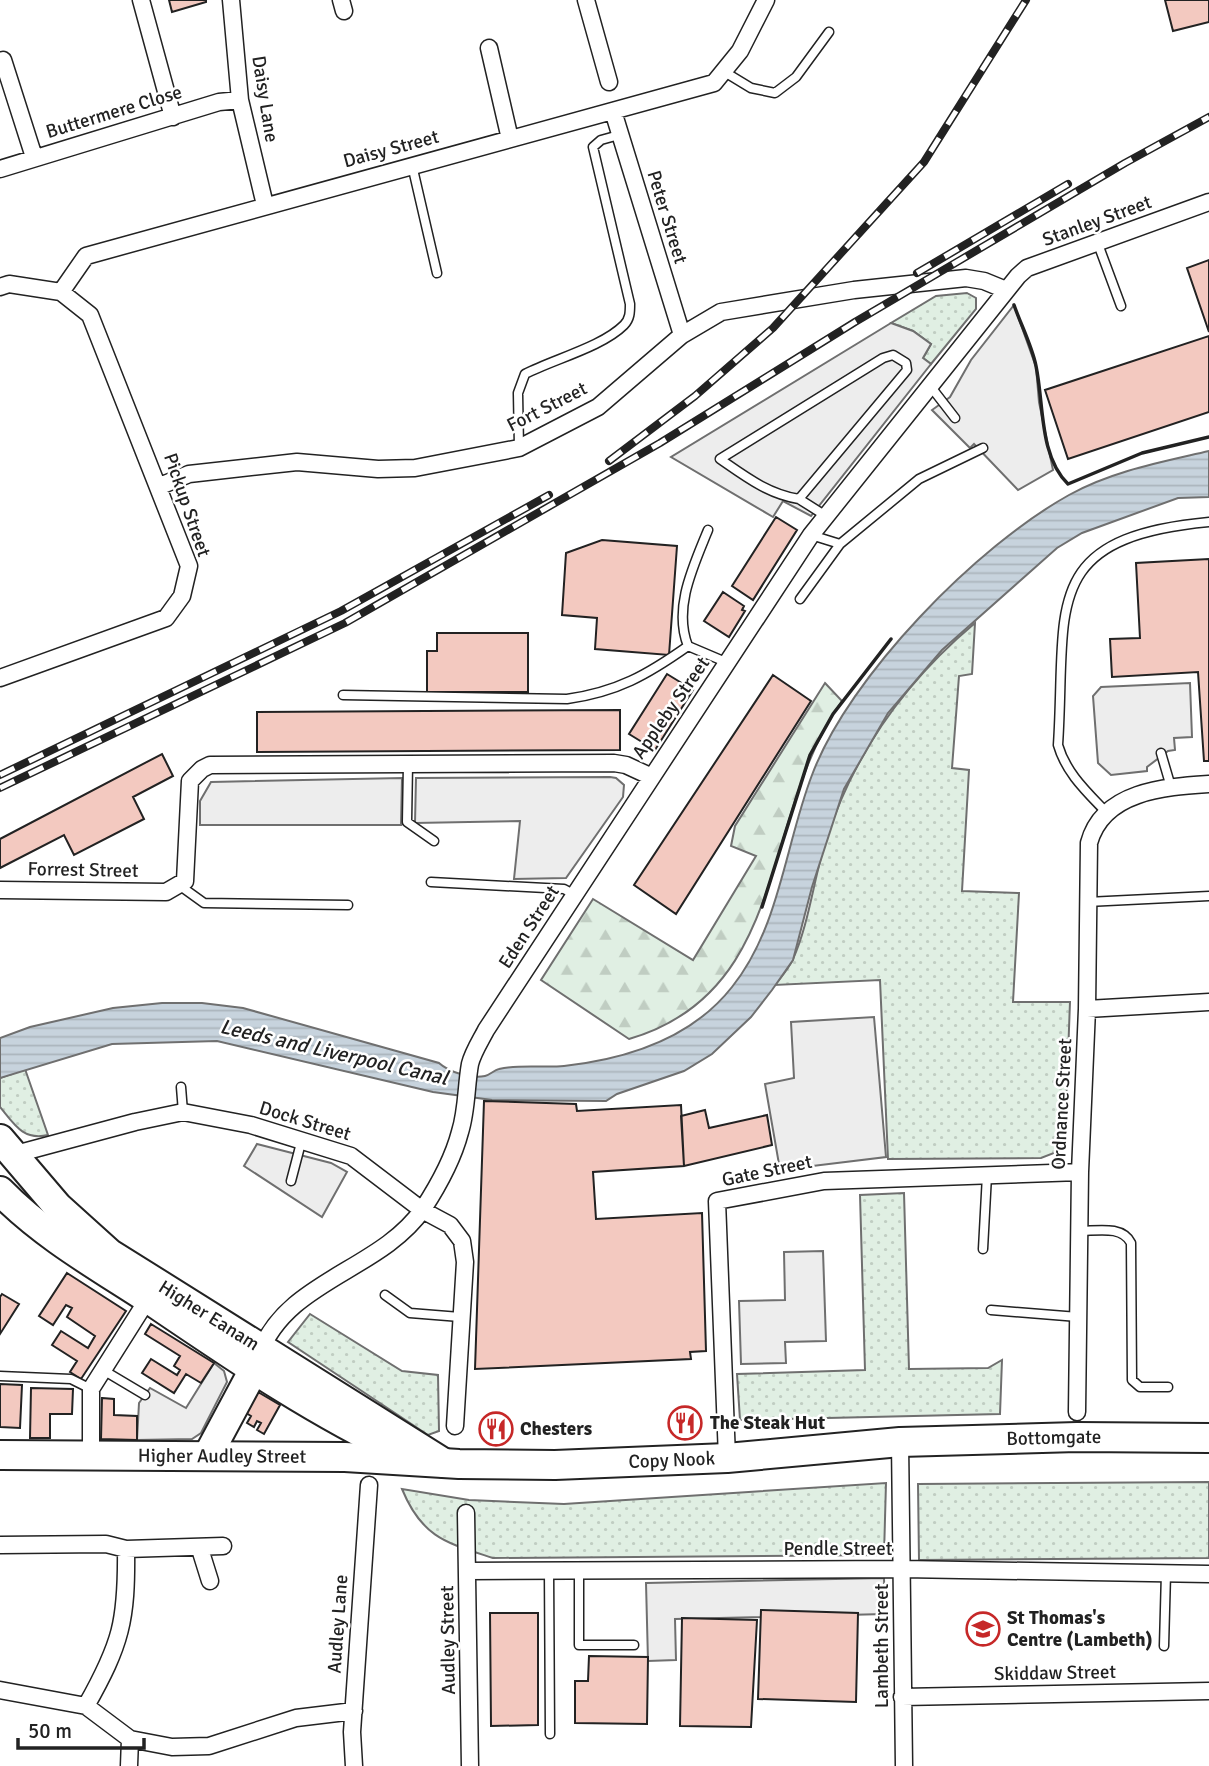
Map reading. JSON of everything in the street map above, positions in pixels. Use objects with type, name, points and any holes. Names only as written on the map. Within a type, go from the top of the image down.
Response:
[{"type":"highway","name":"Higher Eanam","points":[[6,1147],[58,1207],[153,1291]]},
{"type":"highway","name":"Higher Eanam","points":[[0,1191],[69,1250],[153,1291],[258,1359],[350,1429],[433,1462]]},
{"type":"highway","points":[[208,1455],[258,1359]]},
{"type":"highway","name":"Bottomgate","points":[[900,1442],[1077,1437],[1209,1438]]},
{"type":"highway","name":"Copy Nook","points":[[433,1462],[555,1465],[727,1458],[900,1442]]},
{"type":"highway","name":"Higher Audley Street","points":[[0,1455],[208,1455],[433,1462]]},
{"type":"street","points":[[141,0],[173,117]]},
{"type":"street","name":"Daisy Lane","points":[[231,0],[240,100],[265,205]]},
{"type":"street","points":[[586,0],[609,82]]},
{"type":"street","name":"Daisy Street","points":[[61,292],[86,256],[714,83],[740,51],[766,0]]},
{"type":"street","points":[[489,48],[510,139]]},
{"type":"street","points":[[3,60],[34,158]]},
{"type":"street","name":"Buttermere Close","points":[[0,169],[219,102],[240,100]]},
{"type":"street","name":"Peter Street","points":[[613,111],[682,335]]},
{"type":"street","name":"Stanley Street","points":[[1006,290],[1027,268],[1209,202]]},
{"type":"street","name":"Fort Street","points":[[160,486],[189,474],[297,462],[378,469],[415,468],[519,448],[598,407],[682,335],[721,312],[854,290],[966,278],[984,281],[1006,290]]},
{"type":"street","points":[[0,287],[9,284],[61,292]]},
{"type":"street","name":"Appleby Street","points":[[172,889],[184,881],[190,781],[210,765],[614,763],[626,765],[652,778],[811,535],[1006,290]]},
{"type":"street","name":"Pickup Street","points":[[0,678],[166,618],[182,596],[189,566],[160,486],[90,315],[61,292]]},
{"type":"street","name":"Eden Street","points":[[422,1210],[452,1159],[465,1109],[471,1061],[486,1030],[652,778]]},
{"type":"street","points":[[1110,808],[1171,787],[1209,784]]},
{"type":"street","name":"Ordnance Street","points":[[1077,1412],[1080,1172],[1090,843],[1096,825],[1110,808]]},
{"type":"street","name":"Forrest Street","points":[[0,890],[172,889]]},
{"type":"street","points":[[1087,1009],[1209,1002]]},
{"type":"street","name":"Dock Street","points":[[6,1147],[183,1112],[302,1139],[351,1156],[422,1210],[450,1225],[462,1241],[465,1262],[455,1426]]},
{"type":"street","name":"Gate Street","points":[[727,1458],[717,1202],[824,1181],[1080,1172]]},
{"type":"street","points":[[258,1359],[276,1321],[295,1303],[384,1247],[422,1210]]},
{"type":"street","points":[[91,1457],[90,1390],[153,1291]]},
{"type":"street","name":"Lambeth Street","points":[[900,1442],[904,1766]]},
{"type":"street","name":"Audley Lane","points":[[354,1766],[354,1711],[369,1485]]},
{"type":"street","name":"Audley Street","points":[[466,1513],[470,1766]]},
{"type":"street","points":[[0,1545],[106,1544],[126,1549],[200,1549],[223,1546]]},
{"type":"street","points":[[86,1706],[121,1634],[127,1594],[126,1549]]},
{"type":"street","points":[[200,1549],[210,1581]]},
{"type":"street","name":"Pendle Street","points":[[468,1571],[903,1569],[1209,1574]]},
{"type":"street","points":[[0,1690],[86,1706],[130,1738],[172,1747],[209,1746],[296,1718],[354,1711]]},
{"type":"street","name":"Skiddaw Street","points":[[902,1697],[1209,1691]]},
{"type":"street","points":[[129,1766],[130,1738]]},
{"type":"lane","points":[[723,71],[751,88],[775,93],[796,77],[829,32]]},
{"type":"lane","points":[[519,448],[518,393],[525,374],[598,341],[626,324],[629,316],[630,304],[593,147],[601,140],[619,135]]},
{"type":"lane","points":[[412,165],[437,272]]},
{"type":"lane","points":[[1098,244],[1121,306]]},
{"type":"lane","points":[[799,499],[878,408],[907,370],[906,363],[893,355],[883,358],[720,458],[756,485],[780,496],[799,499],[826,516]]},
{"type":"lane","points":[[930,387],[955,418]]},
{"type":"lane","points":[[800,599],[839,544],[919,479],[983,448]]},
{"type":"lane","points":[[1110,808],[1078,782],[1062,758],[1059,746],[1062,623],[1071,586],[1090,559],[1124,538],[1150,530],[1209,522]]},
{"type":"lane","points":[[708,530],[695,562],[680,615],[682,631],[688,646],[728,663]]},
{"type":"lane","points":[[811,535],[839,544]]},
{"type":"lane","points":[[343,695],[514,700],[578,697],[624,686],[688,646]]},
{"type":"lane","points":[[1161,753],[1171,787]]},
{"type":"lane","points":[[408,764],[407,822],[434,841]]},
{"type":"lane","points":[[431,882],[564,889],[575,895]]},
{"type":"lane","points":[[172,889],[204,903],[348,905]]},
{"type":"lane","points":[[1087,902],[1209,896]]},
{"type":"lane","points":[[181,1087],[183,1112]]},
{"type":"lane","points":[[291,1181],[302,1139]]},
{"type":"lane","points":[[983,1249],[987,1175]]},
{"type":"lane","points":[[1079,1231],[1120,1231],[1131,1243],[1132,1380],[1140,1387],[1168,1387]]},
{"type":"lane","points":[[385,1295],[410,1313],[460,1317]]},
{"type":"lane","points":[[991,1310],[1078,1317]]},
{"type":"lane","points":[[103,1370],[145,1395]]},
{"type":"lane","points":[[0,1376],[71,1379],[90,1390]]},
{"type":"lane","points":[[549,1570],[550,1734]]},
{"type":"lane","points":[[579,1570],[579,1645],[634,1645]]},
{"type":"lane","points":[[1164,1646],[1166,1573]]},
{"type":"green space","points":[[967,293],[976,298],[976,309],[931,364],[923,358],[931,344],[913,331],[891,323],[936,296]]},
{"type":"green space","points":[[975,623],[972,674],[959,676],[952,768],[969,770],[962,891],[1019,893],[1013,1002],[1070,1002],[1065,1136],[1054,1153],[1041,1158],[888,1159],[880,980],[775,985],[789,966],[799,945],[826,840],[851,778],[867,748],[905,694],[950,645]]},
{"type":"green space","points":[[825,683],[842,701],[816,746],[797,795],[766,895],[746,941],[719,982],[681,1016],[629,1039],[541,980],[593,899],[693,960],[756,856],[731,846],[735,826]]},
{"type":"green space","points":[[25,1069],[48,1135],[32,1136],[20,1130],[0,1107],[0,1078]]},
{"type":"green space","points":[[904,1193],[909,1369],[988,1368],[1002,1360],[1000,1414],[740,1420],[737,1374],[865,1370],[860,1195]]},
{"type":"green space","points":[[310,1314],[402,1371],[438,1375],[439,1431],[428,1435],[288,1342]]},
{"type":"green space","points":[[1209,1482],[1209,1558],[919,1560],[918,1484]]},
{"type":"green space","points":[[886,1483],[884,1555],[493,1558],[462,1548],[427,1528],[418,1518],[402,1489],[469,1500],[564,1504]]},
{"type":"shaded area","points":[[1014,305],[1036,367],[1039,402],[1053,470],[1018,490],[974,444],[970,448],[932,410],[950,397],[971,360]]},
{"type":"shaded area","points":[[891,323],[913,331],[931,344],[923,358],[931,364],[811,516],[783,501],[773,517],[671,457]]},
{"type":"shaded area","points":[[1190,683],[1192,737],[1174,738],[1175,750],[1168,751],[1147,767],[1147,771],[1111,775],[1098,763],[1093,696],[1101,687]]},
{"type":"shaded area","points":[[402,778],[401,825],[200,825],[200,801],[211,782]]},
{"type":"shaded area","points":[[416,778],[616,778],[624,785],[623,797],[566,878],[514,879],[520,821],[415,823]]},
{"type":"shaded area","points":[[874,1017],[886,1157],[780,1170],[765,1084],[794,1078],[791,1022]]},
{"type":"shaded area","points":[[257,1144],[331,1163],[347,1172],[322,1217],[244,1166]]},
{"type":"shaded area","points":[[823,1251],[826,1341],[785,1342],[786,1363],[741,1364],[739,1301],[785,1300],[784,1252]]},
{"type":"shaded area","points":[[214,1363],[224,1371],[227,1382],[201,1433],[192,1439],[137,1440],[139,1403],[150,1388],[186,1408]]},
{"type":"shaded area","points":[[884,1578],[885,1614],[675,1619],[676,1660],[648,1661],[646,1583]]},
{"type":"water","name":"Leeds and Liverpool Canal","points":[[1209,451],[1209,497],[1178,498],[1082,533],[1057,548],[942,650],[888,713],[844,789],[812,887],[793,960],[751,1017],[712,1054],[684,1071],[617,1094],[606,1101],[492,1100],[433,1092],[217,1041],[112,1044],[0,1078],[0,1038],[30,1027],[113,1008],[162,1003],[202,1003],[243,1008],[439,1063],[467,1076],[485,1076],[497,1070],[523,1066],[588,1063],[634,1051],[678,1033],[716,1005],[748,964],[771,912],[812,775],[830,737],[885,656],[920,617],[995,546],[1069,495],[1120,473]]},
{"type":"building","points":[[169,0],[206,0],[206,2],[172,12]]},
{"type":"building","points":[[1165,0],[1209,0],[1209,22],[1173,31]]},
{"type":"building","points":[[1209,260],[1209,332],[1187,268]]},
{"type":"building","points":[[1209,336],[1209,412],[1068,459],[1045,390]]},
{"type":"building","points":[[776,517],[797,530],[753,600],[732,586]]},
{"type":"building","points":[[602,540],[677,546],[669,655],[595,649],[597,618],[562,615],[566,553]]},
{"type":"building","points":[[1209,559],[1209,761],[1204,761],[1198,672],[1112,677],[1110,639],[1140,638],[1136,563]]},
{"type":"building","points":[[723,592],[744,606],[742,610],[745,611],[729,637],[704,621]]},
{"type":"building","points":[[437,633],[528,633],[528,692],[427,692],[427,651],[437,651]]},
{"type":"building","points":[[667,674],[693,690],[655,750],[629,734]]},
{"type":"building","points":[[773,675],[811,701],[676,914],[634,885]]},
{"type":"building","points":[[620,710],[620,750],[257,752],[257,712]]},
{"type":"building","points":[[162,754],[173,776],[133,797],[144,819],[74,855],[64,835],[0,868],[0,839]]},
{"type":"building","points":[[484,1101],[576,1104],[577,1111],[681,1105],[684,1166],[593,1172],[596,1219],[702,1213],[706,1351],[690,1352],[691,1359],[475,1369]]},
{"type":"building","points":[[705,1110],[709,1128],[767,1115],[772,1145],[684,1166],[681,1116]]},
{"type":"building","points":[[67,1273],[126,1311],[81,1379],[70,1372],[77,1361],[52,1345],[61,1331],[88,1348],[95,1336],[67,1317],[72,1308],[66,1305],[53,1325],[39,1316]]},
{"type":"building","points":[[2,1294],[19,1304],[0,1334],[0,1297]]},
{"type":"building","points":[[151,1324],[214,1363],[201,1383],[186,1374],[174,1393],[142,1373],[151,1359],[177,1375],[180,1370],[174,1366],[180,1356],[145,1334]]},
{"type":"building","points":[[0,1384],[22,1385],[20,1428],[0,1427]]},
{"type":"building","points":[[31,1388],[73,1389],[72,1414],[50,1414],[50,1438],[30,1438]]},
{"type":"building","points":[[258,1392],[280,1405],[264,1434],[257,1430],[261,1423],[257,1421],[254,1427],[247,1423],[251,1416],[246,1413]]},
{"type":"building","points":[[102,1398],[114,1399],[114,1415],[137,1416],[137,1440],[101,1439]]},
{"type":"building","points":[[761,1610],[858,1613],[856,1702],[758,1699]]},
{"type":"building","points":[[490,1613],[538,1613],[538,1725],[491,1726]]},
{"type":"building","points":[[682,1618],[757,1620],[751,1727],[680,1726]]},
{"type":"building","points":[[589,1656],[648,1657],[647,1724],[575,1723],[575,1681],[588,1681]]},
{"type":"railway","points":[[609,461],[695,396],[773,328],[924,162],[1026,0]]},
{"type":"railway","points":[[0,788],[345,623],[660,443],[855,322],[1125,163],[1209,117]]},
{"type":"railway","points":[[917,273],[1068,184]]},
{"type":"railway","points":[[0,775],[341,611],[549,495]]},
{"type":"wall","points":[[1014,305],[1036,366],[1047,444],[1052,459],[1068,484],[1142,453],[1209,437]]},
{"type":"wall","points":[[762,907],[810,755],[833,714],[891,639]]},
{"type":"place","name":"The Steak Hut","points":[[685,1423]]},
{"type":"place","name":"Chesters","points":[[496,1429]]},
{"type":"place","name":"St Thomas's Centre (Lambeth)","points":[[983,1629]]}]
